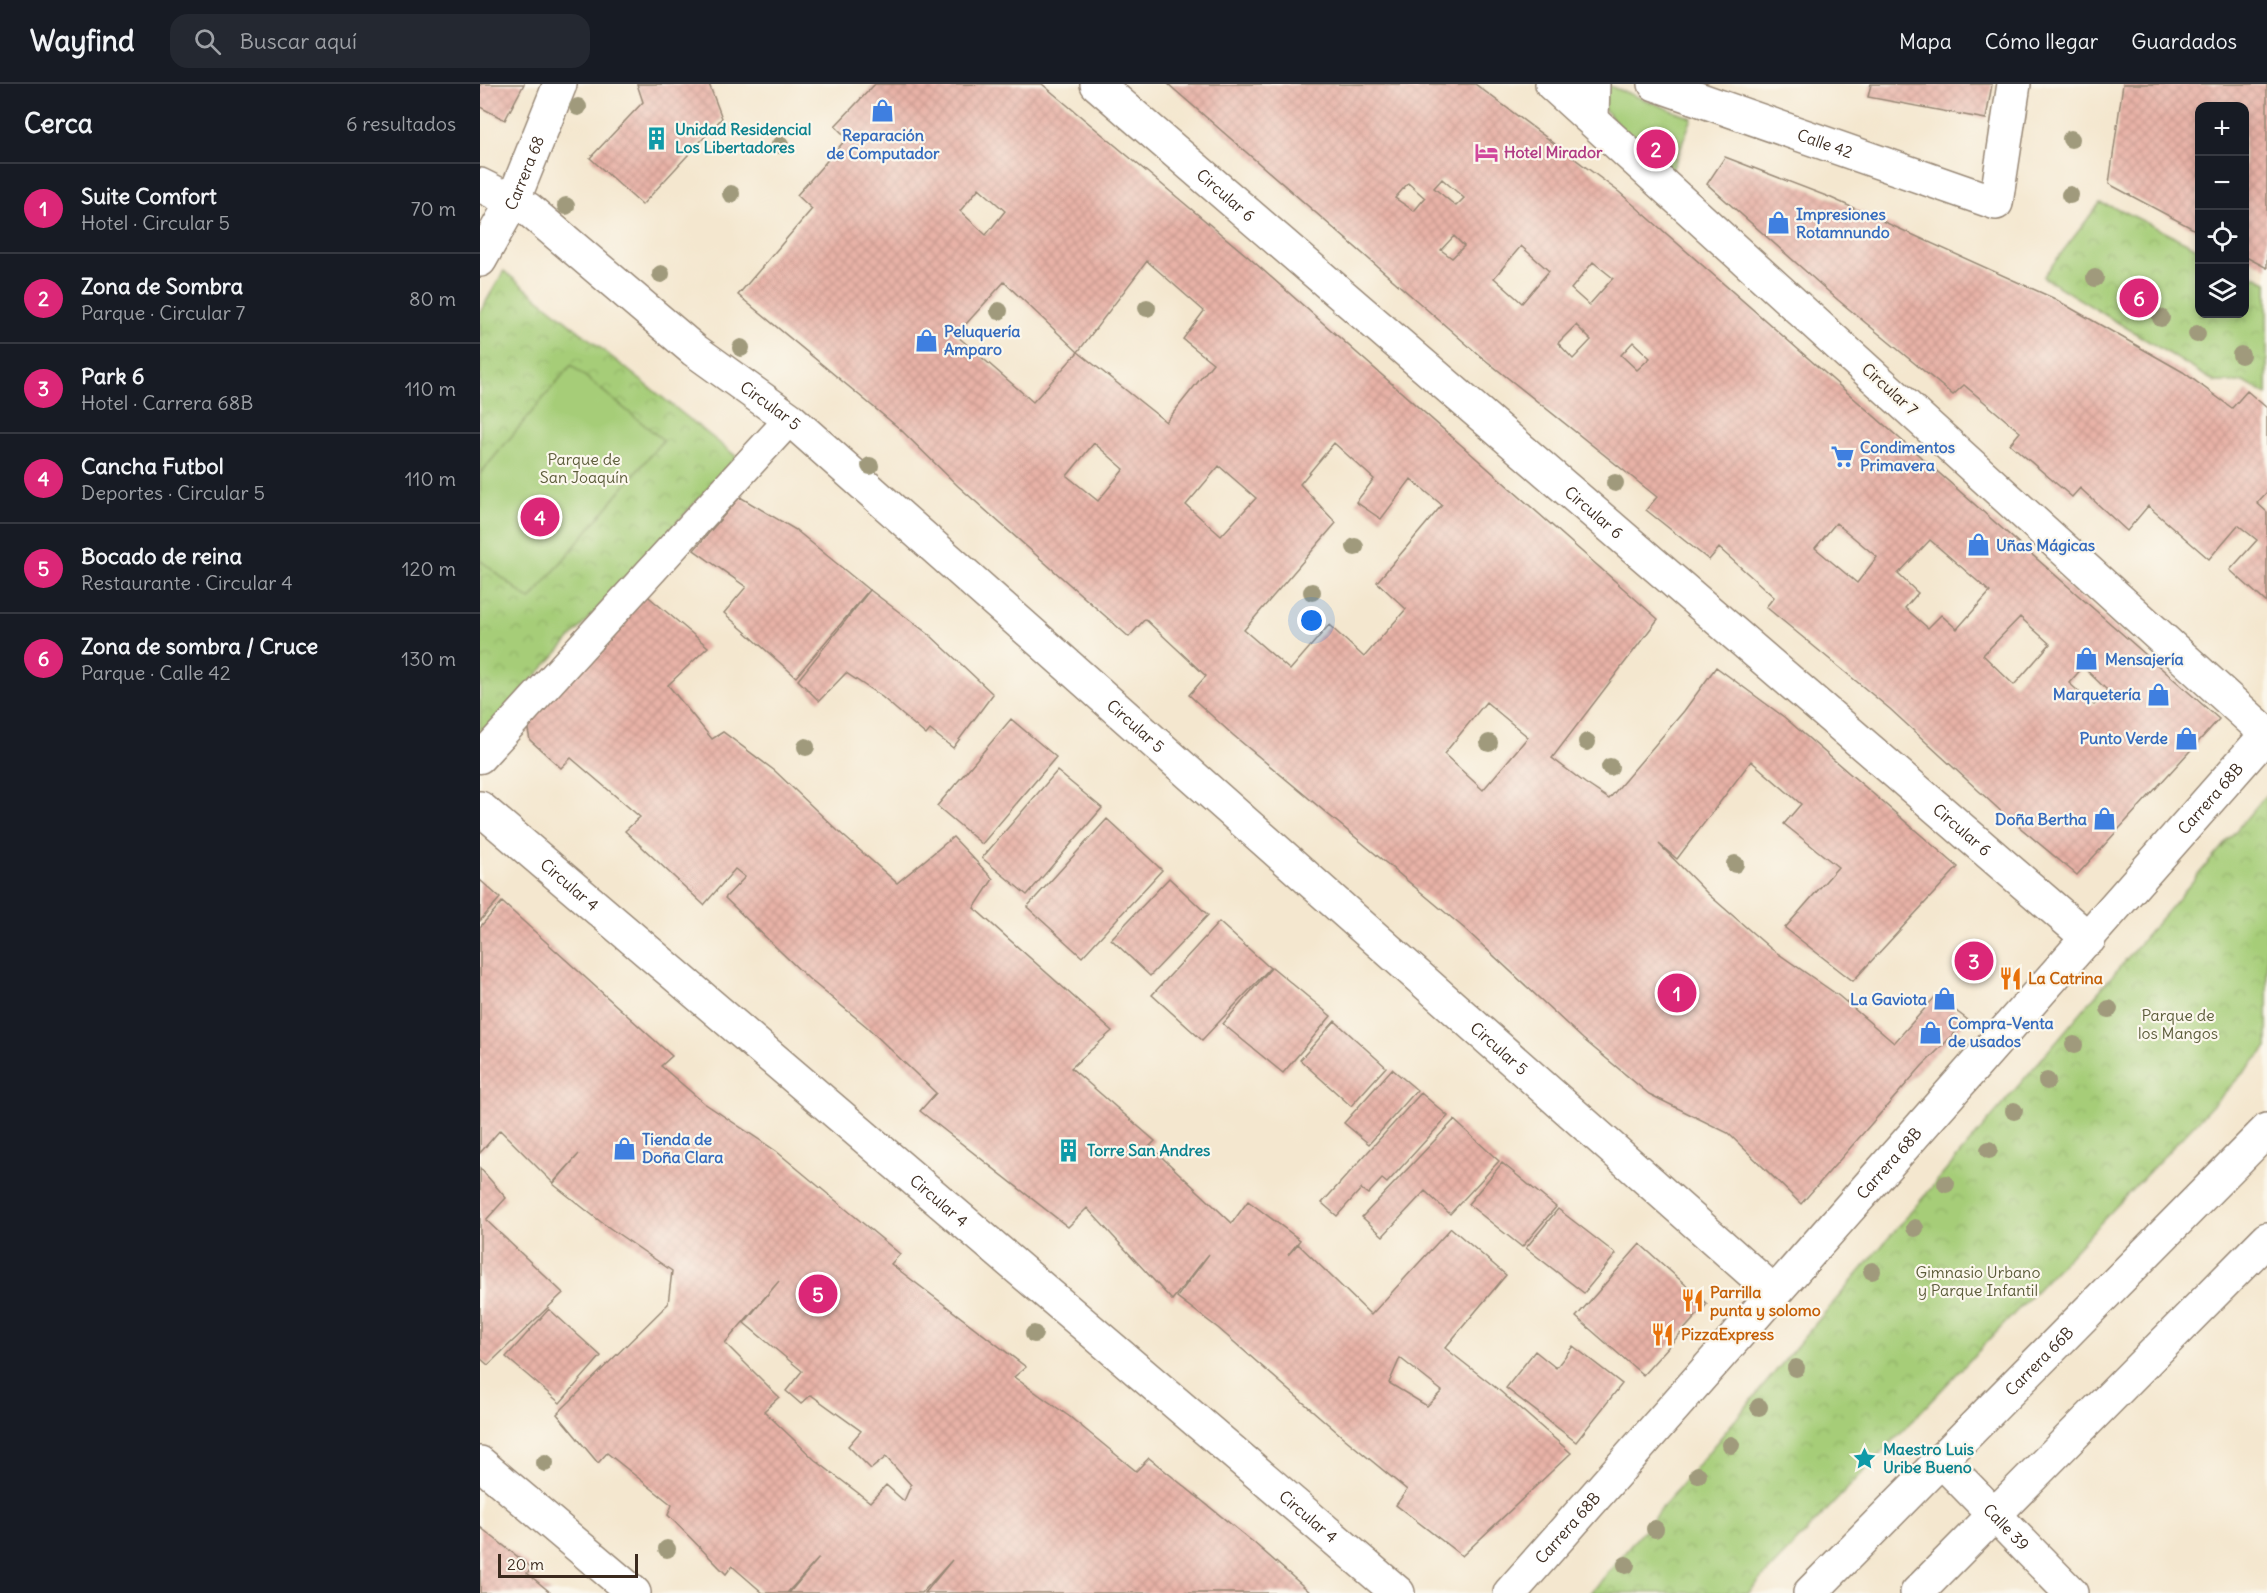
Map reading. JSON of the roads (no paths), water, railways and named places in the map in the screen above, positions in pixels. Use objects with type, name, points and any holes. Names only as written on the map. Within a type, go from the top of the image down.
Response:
[{"type":"street","name":"Carrera 68","points":[[480,260],[513,201],[560,84]]},
{"type":"street","name":"Circular 6","points":[[1097,84],[2089,939]]},
{"type":"street","name":"Circular 7","points":[[1552,84],[1592,117],[2267,734]]},
{"type":"street","points":[[1592,117],[1593,84]]},
{"type":"street","name":"Calle 42","points":[[1655,84],[1996,203],[2014,84]]},
{"type":"street","name":"Circular 5","points":[[480,185],[528,209],[694,350],[790,419],[1774,1292]]},
{"type":"street","points":[[480,758],[790,419]]},
{"type":"street","name":"Carrera 68B","points":[[1510,1593],[1774,1292],[2089,939],[2267,734]]},
{"type":"street","name":"Circular 4","points":[[480,808],[1398,1593]]},
{"type":"street","name":"Carrera 66B","points":[[1810,1593],[2267,1130]]},
{"type":"street","points":[[1917,1593],[2267,1239]]},
{"type":"street","name":"Calle 39","points":[[1942,1461],[2071,1593]]},
{"type":"street","points":[[480,1463],[634,1593]]},
{"type":"place","name":"Reparación de Computador","points":[[883,110]]},
{"type":"place","name":"Unidad Residencial Los Libertadores","points":[[657,138]]},
{"type":"place","name":"Zona de Sombra","points":[[1656,149]]},
{"type":"place","name":"Hotel Mirador","points":[[1486,152]]},
{"type":"place","name":"Impresiones Rotamnundo","points":[[1778,223]]},
{"type":"place","name":"Zona de sombra / Cruce","points":[[2139,298]]},
{"type":"place","name":"Peluquería Amparo","points":[[926,340]]},
{"type":"place","name":"Condimentos Primavera","points":[[1842,456]]},
{"type":"place","name":"Cancha Futbol","points":[[540,517]]},
{"type":"place","name":"Uñas Mágicas","points":[[1978,545]]},
{"type":"place","name":"Mensajería","points":[[2087,659]]},
{"type":"place","name":"Marquetería","points":[[2159,694]]},
{"type":"place","name":"Punto Verde","points":[[2186,738]]},
{"type":"place","name":"Doña Bertha","points":[[2105,819]]},
{"type":"place","name":"Park 6","points":[[1974,961]]},
{"type":"place","name":"La Catrina","points":[[2010,978]]},
{"type":"place","name":"Suite Comfort","points":[[1677,993]]},
{"type":"place","name":"La Gaviota","points":[[1945,999]]},
{"type":"place","name":"Compra-Venta de usados","points":[[1930,1032]]},
{"type":"place","name":"Tienda de Doña Clara","points":[[624,1148]]},
{"type":"place","name":"Torre San Andres","points":[[1069,1150]]},
{"type":"place","name":"Bocado de reina","points":[[818,1294]]},
{"type":"place","name":"Parrilla punta y solomo","points":[[1692,1301]]},
{"type":"place","name":"PizzaExpress","points":[[1663,1334]]},
{"type":"place","name":"Maestro Luis Uribe Bueno","points":[[1865,1458]]},
{"type":"park label","name":"Parque de San Joaquín","points":[[584,468]]},
{"type":"park label","name":"Parque de los Mangos","points":[[2178,1024]]},
{"type":"park label","name":"Gimnasio Urbano y Parque Infantil","points":[[1978,1281]]}]
